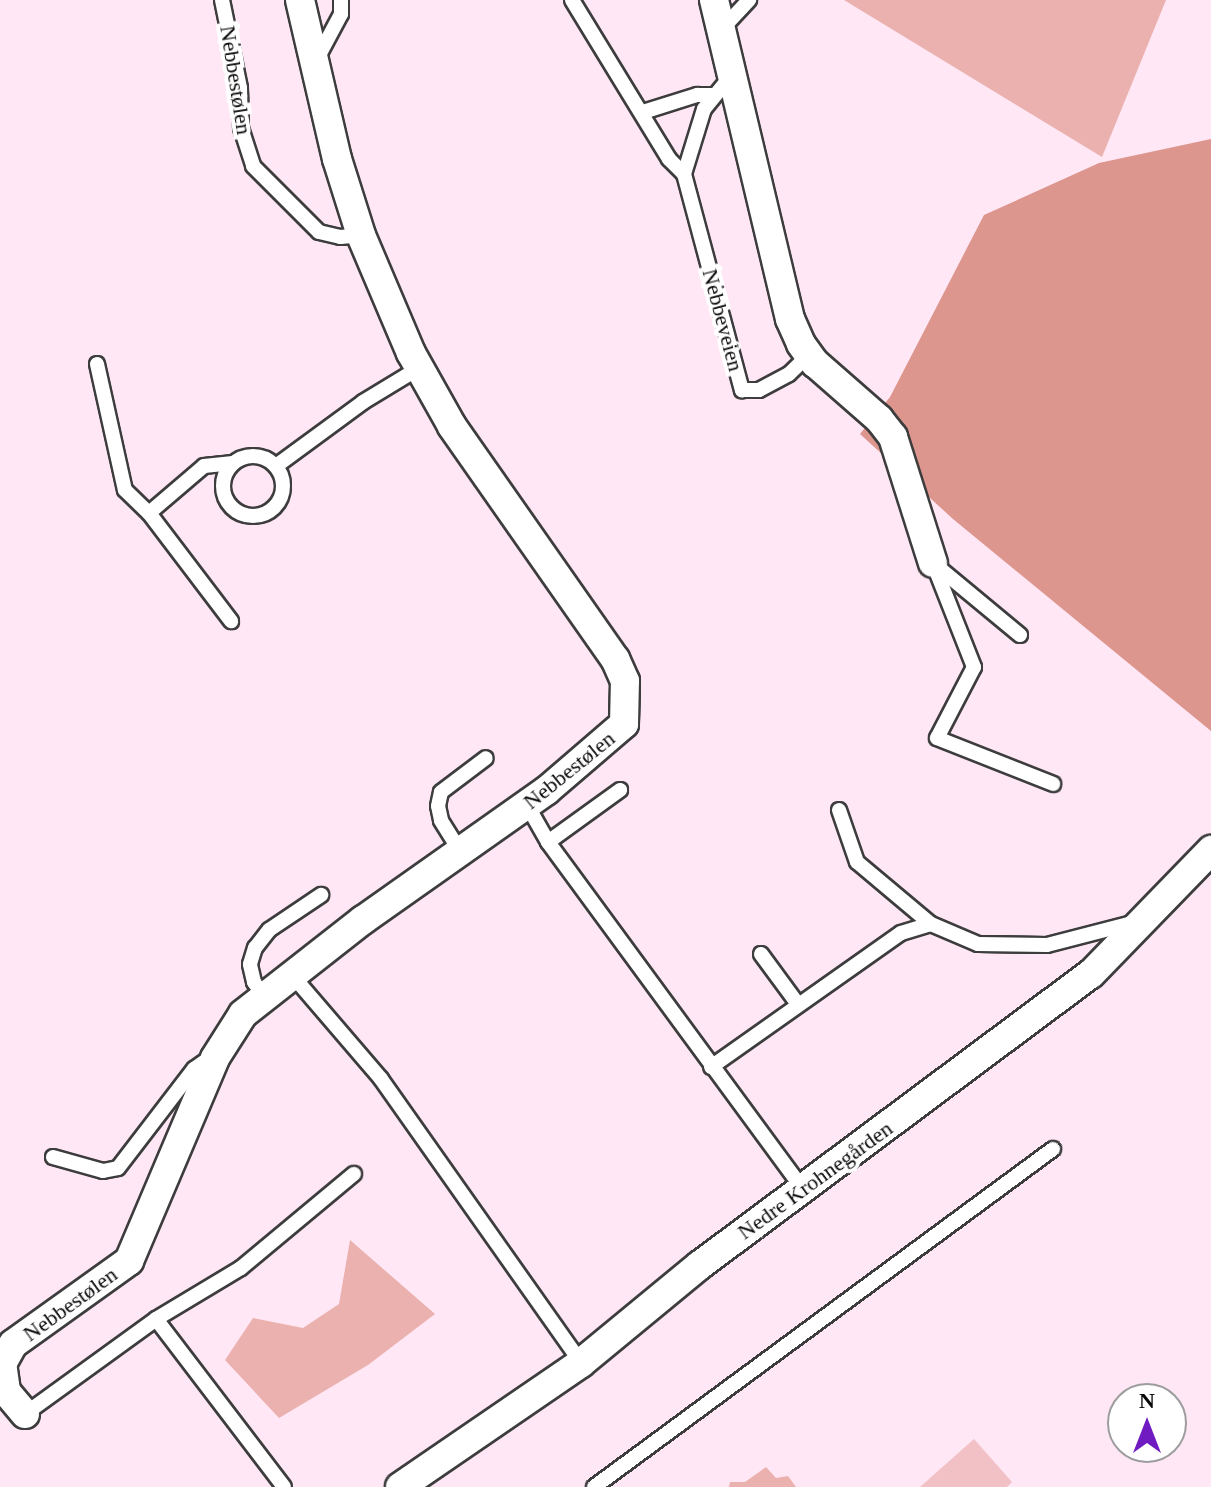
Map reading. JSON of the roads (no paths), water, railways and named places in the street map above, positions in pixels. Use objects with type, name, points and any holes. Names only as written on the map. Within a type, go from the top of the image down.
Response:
[{"type":"street","name":"Nebbestølen","points":[[25,1414],[6,1391],[2,1364],[13,1344],[129,1261],[215,1058],[243,1014],[460,851],[527,805],[624,724],[625,681],[615,659],[452,426],[419,368],[361,235],[313,66],[300,0]]},
{"type":"street","points":[[714,0],[722,29],[722,85],[790,319],[809,355],[879,419],[893,437],[933,563]]},
{"type":"street","name":"Nedre Krohnegården","points":[[400,1487],[581,1363],[700,1265],[1091,974],[1211,850]]},
{"type":"lane","name":"Nebbestølen","points":[[222,0],[240,88],[241,128],[253,166],[319,232],[340,237],[361,235]]},
{"type":"lane","points":[[313,66],[341,14],[341,0]]},
{"type":"lane","name":"Nebbeveien","points":[[572,0],[669,159],[684,174],[742,390],[759,390],[789,374],[809,355]]},
{"type":"lane","points":[[722,29],[749,0]]},
{"type":"lane","points":[[643,112],[722,85]]},
{"type":"lane","points":[[684,174],[704,109],[722,85]]},
{"type":"lane","points":[[97,364],[125,490],[149,513],[231,621]]},
{"type":"lane","points":[[276,466],[363,402],[419,368]]},
{"type":"lane","points":[[260,456],[276,466],[282,475],[282,496],[269,512],[249,516],[239,513],[225,498],[223,479],[233,463],[241,458],[260,456]]},
{"type":"lane","points":[[149,513],[204,466],[233,463]]},
{"type":"lane","points":[[933,563],[1020,635]]},
{"type":"lane","points":[[933,563],[974,667],[937,738],[1053,784]]},
{"type":"lane","points":[[460,851],[441,820],[438,806],[441,792],[486,758]]},
{"type":"lane","points":[[548,842],[620,790]]},
{"type":"lane","points":[[527,805],[548,842],[803,1189]]},
{"type":"lane","points":[[839,810],[857,862],[931,924],[978,944],[1047,945],[1142,921]]},
{"type":"lane","points":[[264,996],[254,982],[250,964],[255,948],[269,930],[321,895]]},
{"type":"lane","points":[[711,1067],[797,1003],[901,933],[931,924]]},
{"type":"lane","points":[[761,954],[797,1003]]},
{"type":"lane","points":[[292,975],[381,1079],[581,1363]]},
{"type":"lane","name":"Nebbestølen","points":[[53,1157],[103,1171],[118,1168],[194,1069],[208,1058],[215,1058]]},
{"type":"lane","points":[[594,1487],[1053,1149]]},
{"type":"lane","points":[[25,1414],[156,1319],[241,1268],[354,1174]]},
{"type":"lane","points":[[156,1319],[284,1487]]}]
